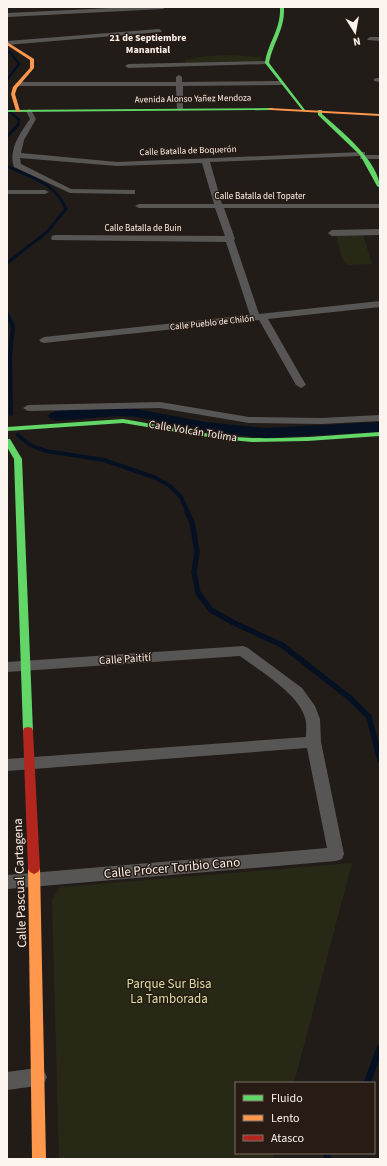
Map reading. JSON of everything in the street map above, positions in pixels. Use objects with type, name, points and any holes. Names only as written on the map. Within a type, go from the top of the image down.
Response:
[{"type":"street","points":[[7,15],[163,7]]},
{"type":"street","points":[[282,7],[284,18],[283,27],[267,55],[267,63],[303,110]]},
{"type":"street","points":[[7,43],[159,31]]},
{"type":"street","points":[[370,39],[380,39]]},
{"type":"street","points":[[7,43],[32,59],[34,64],[15,88],[13,111]]},
{"type":"street","points":[[128,66],[267,63]]},
{"type":"street","points":[[178,65],[180,110]]},
{"type":"street","points":[[18,84],[121,85],[281,83]]},
{"type":"street","name":"Avenida Alonso Yañez Mendoza","points":[[13,111],[303,110],[380,115]]},
{"type":"street","points":[[29,111],[33,119],[18,140],[16,155],[17,165],[70,191],[132,192]]},
{"type":"street","points":[[320,111],[320,114],[363,155],[380,186]]},
{"type":"street","name":"Calle Batalla de Boquerón","points":[[16,155],[117,164],[363,155],[380,157]]},
{"type":"street","points":[[205,160],[230,239],[259,318],[301,385]]},
{"type":"street","points":[[7,192],[45,192]]},
{"type":"street","name":"Calle Batalla del Topater","points":[[139,206],[380,206]]},
{"type":"street","points":[[332,233],[380,232]]},
{"type":"street","name":"Calle Batalla de Buin","points":[[55,238],[230,239]]},
{"type":"street","name":"Calle Pueblo de Chilón","points":[[44,340],[380,304]]},
{"type":"street","name":"Calle Volcán Tolima","points":[[28,408],[160,405],[250,420],[321,421],[380,418]]},
{"type":"street","name":"Calle Volcán Tolima","points":[[7,429],[123,421],[140,422],[216,437],[236,439],[286,440],[380,434]]},
{"type":"street","name":"Calle Pascual Cartagena","points":[[7,441],[18,459],[34,880],[39,1159]]},
{"type":"street","name":"Calle Paitití","points":[[7,667],[243,651],[297,692],[304,701],[313,719],[313,742]]},
{"type":"street","points":[[7,765],[313,742]]},
{"type":"street","name":"Calle Prócer Toribio Cano","points":[[7,882],[336,854],[313,742]]},
{"type":"street","points":[[7,1081],[37,1077]]},
{"type":"green space","points":[[229,55],[262,57],[260,62],[185,63],[185,60],[209,56]]},
{"type":"green space","points":[[363,234],[372,264],[347,265],[342,258],[336,235]]},
{"type":"green space","name":"Parque Sur Bisa La Tamborada","points":[[352,863],[294,1082],[235,1082],[235,1154],[275,1154],[273,1159],[59,1159],[52,900],[60,887]]},
{"type":"waterway","points":[[7,51],[12,54],[19,64],[7,80]]},
{"type":"waterway","points":[[7,109],[19,120],[16,127]]},
{"type":"waterway","points":[[7,137],[16,127]]},
{"type":"waterway","points":[[7,166],[33,177],[48,186],[55,192],[66,209],[47,232],[7,263]]},
{"type":"waterway","points":[[7,314],[13,326],[10,356],[11,414]]},
{"type":"waterway","points":[[56,416],[118,412],[137,413],[205,427],[265,433],[380,427]]},
{"type":"waterway","points":[[18,435],[30,445],[46,451],[104,460],[156,478],[170,486],[181,497],[188,513]]},
{"type":"waterway","points":[[187,512],[192,522],[197,552],[194,572],[198,593],[211,610],[234,623],[282,645],[351,699],[369,717],[380,760]]},
{"type":"waterway","points":[[367,1082],[380,1048]]},
{"type":"waterway","points":[[327,1154],[327,1159]]},
{"type":"traffic: fast","points":[[282,7],[281,24],[268,55],[267,63],[303,110]]},
{"type":"traffic: fast","points":[[7,111],[271,109]]},
{"type":"traffic: fast","points":[[320,111],[320,114],[362,154],[380,186]]},
{"type":"traffic: fast","points":[[7,429],[123,421],[220,437],[252,440],[307,439],[380,434]]},
{"type":"traffic: fast","points":[[7,441],[18,459],[28,731]]},
{"type":"traffic: slow","points":[[7,43],[32,59],[32,68],[15,88],[13,94],[18,111]]},
{"type":"traffic: slow","points":[[271,109],[380,115]]},
{"type":"traffic: slow","points":[[34,869],[39,1159]]},
{"type":"traffic: jam","points":[[28,731],[34,869]]},
{"type":"district","name":"21 de Septiembre Manantial","points":[[148,44]]}]
